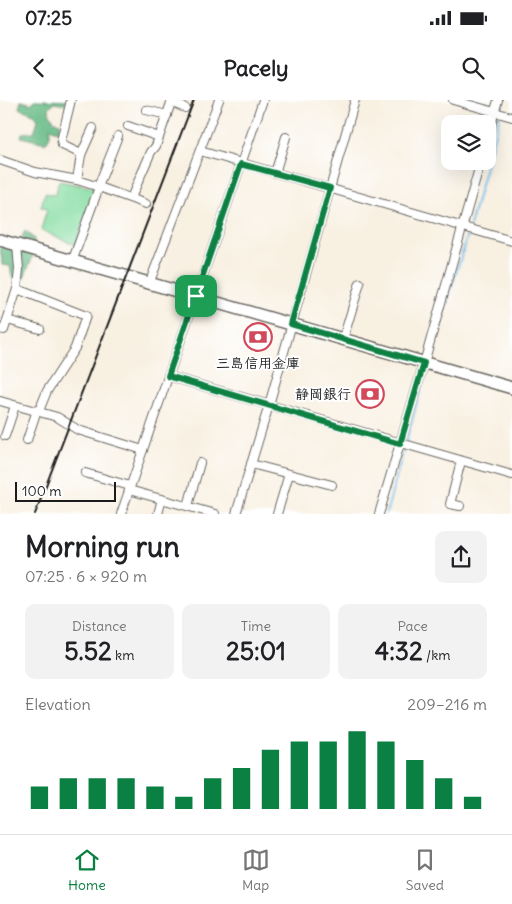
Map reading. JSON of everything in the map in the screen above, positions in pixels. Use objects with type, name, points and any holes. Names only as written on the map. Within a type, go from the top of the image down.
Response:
[{"type":"street","points":[[70,100],[61,141],[62,145],[81,155]]},
{"type":"street","points":[[149,284],[219,100]]},
{"type":"street","points":[[121,514],[263,100]]},
{"type":"street","points":[[236,514],[269,406],[355,100]]},
{"type":"street","points":[[453,100],[512,117]]},
{"type":"street","points":[[493,115],[498,100]]},
{"type":"street","points":[[130,198],[159,137],[172,101],[185,108]]},
{"type":"street","points":[[146,110],[167,115]]},
{"type":"street","points":[[128,126],[159,137]]},
{"type":"street","points":[[77,180],[81,155],[93,128]]},
{"type":"street","points":[[72,262],[118,136]]},
{"type":"street","points":[[276,173],[286,137]]},
{"type":"street","points":[[200,151],[512,241]]},
{"type":"street","points":[[0,160],[35,172],[77,180],[146,204]]},
{"type":"street","points":[[379,514],[400,444],[429,364],[462,227],[478,170]]},
{"type":"street","points":[[0,240],[512,388]]},
{"type":"street","points":[[0,329],[4,330],[17,289],[19,269],[17,245]]},
{"type":"street","points":[[343,339],[360,283]]},
{"type":"street","points":[[17,289],[86,316],[74,348],[46,391],[27,440]]},
{"type":"street","points":[[7,320],[40,329]]},
{"type":"street","points":[[168,376],[512,475]]},
{"type":"street","points":[[0,401],[38,410],[57,417],[78,430],[143,450]]},
{"type":"street","points":[[5,436],[15,406]]},
{"type":"street","points":[[460,506],[450,504],[461,461]]},
{"type":"street","points":[[188,506],[200,463]]},
{"type":"street","points":[[251,464],[332,485]]},
{"type":"street","points":[[85,473],[162,499],[215,514]]},
{"type":"street","points":[[277,514],[289,474]]},
{"type":"street","points":[[158,514],[162,499]]},
{"type":"green space","points":[[34,100],[67,101],[66,105],[54,103],[49,107],[52,117],[60,123],[60,132],[50,128],[50,136],[46,143],[21,137],[22,133],[34,132],[38,120],[34,114],[19,108],[21,101],[32,104]]},
{"type":"green space","points":[[59,181],[94,188],[95,190],[75,245],[41,230],[47,209],[41,207],[45,193],[55,195]]},
{"type":"green space","points":[[25,231],[34,239],[34,253],[23,280],[17,281],[12,277],[10,266],[2,265],[0,242],[17,246]]},
{"type":"waterway","points":[[501,110],[504,100]]},
{"type":"waterway","points":[[470,226],[500,115]]},
{"type":"waterway","points":[[429,360],[469,231]]},
{"type":"waterway","points":[[406,442],[427,367]]},
{"type":"waterway","points":[[386,514],[405,446]]},
{"type":"railway","points":[[35,514],[194,100]]},
{"type":"place","name":"三島信用金庫","points":[[258,337]]},
{"type":"place","name":"静岡銀行","points":[[370,394]]},
{"type":"route","points":[[241,164],[330,188],[291,324],[424,363],[400,444],[168,376],[196,296],[241,164]]}]
